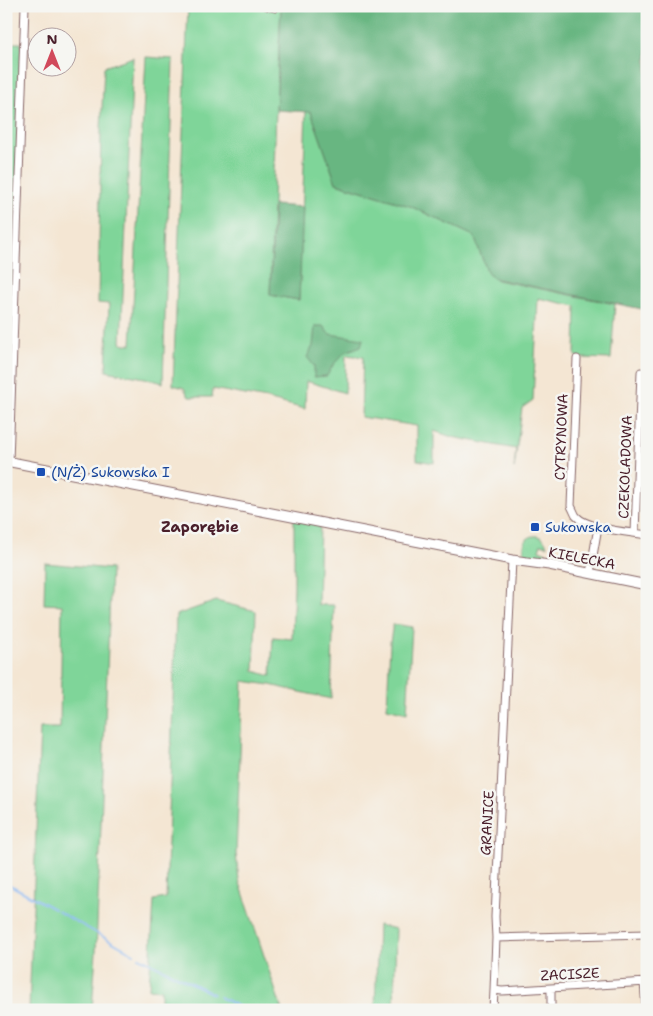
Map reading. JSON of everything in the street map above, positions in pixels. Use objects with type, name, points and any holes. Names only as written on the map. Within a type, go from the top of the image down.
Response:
[{"type":"street","points":[[24,6],[7,461],[512,560]]},
{"type":"street","name":"CYTRYNOWA","points":[[577,359],[571,506],[575,515],[584,523],[598,527]]},
{"type":"street","name":"CZEKOLADOWA","points":[[635,533],[642,372]]},
{"type":"street","points":[[590,573],[598,527],[647,535]]},
{"type":"street","name":"KIELECKA","points":[[512,560],[647,584]]},
{"type":"street","name":"GRANICE","points":[[496,938],[495,916],[512,560]]},
{"type":"street","points":[[493,1010],[496,938],[647,934]]},
{"type":"street","points":[[645,982],[646,1010]]},
{"type":"street","name":"ZACISZE","points":[[494,990],[645,982]]},
{"type":"street","points":[[550,1010],[551,988]]},
{"type":"green space","points":[[188,6],[281,7],[270,295],[299,300],[306,111],[311,111],[336,183],[410,206],[474,236],[488,274],[497,280],[615,304],[611,359],[581,358],[575,356],[576,306],[538,298],[533,400],[522,408],[514,469],[516,449],[452,437],[434,431],[434,463],[417,460],[417,426],[361,417],[363,357],[346,355],[345,393],[306,381],[305,409],[267,399],[213,389],[212,397],[189,397],[184,388],[173,385]]},
{"type":"green space","points":[[276,6],[647,6],[647,310],[496,279],[488,274],[474,236],[410,206],[336,183],[311,112],[276,110],[281,8]]},
{"type":"green space","points":[[6,43],[21,43],[15,230],[6,225]]},
{"type":"green space","points":[[133,57],[121,343],[131,345],[146,57],[173,59],[163,383],[106,371],[109,304],[98,303],[104,67]]},
{"type":"green space","points":[[274,205],[303,207],[299,300],[270,295]]},
{"type":"green space","points":[[6,229],[15,234],[12,292],[6,289]]},
{"type":"green space","points":[[315,326],[323,326],[329,334],[363,339],[361,346],[345,352],[333,365],[327,376],[314,377],[314,366],[307,357],[313,346]]},
{"type":"green space","points":[[294,519],[320,525],[318,605],[334,605],[331,699],[243,681],[236,854],[239,880],[282,1010],[161,1010],[161,990],[149,989],[154,900],[166,898],[176,615],[216,601],[256,611],[254,671],[271,676],[273,637],[292,639]]},
{"type":"green space","points":[[533,536],[542,538],[547,546],[541,544],[539,550],[547,553],[539,559],[528,557],[524,551],[526,541]]},
{"type":"green space","points":[[45,563],[111,569],[92,1010],[29,1010],[40,728],[60,728],[62,605],[44,604]]},
{"type":"green space","points":[[393,624],[412,627],[407,713],[387,708],[390,642]]},
{"type":"green space","points":[[378,925],[396,929],[394,1010],[375,1010]]},
{"type":"waterway","points":[[282,6],[308,9]]},
{"type":"waterway","points":[[6,883],[10,885]]},
{"type":"waterway","points":[[12,886],[54,909]]},
{"type":"waterway","points":[[57,911],[134,954]]},
{"type":"waterway","points":[[139,957],[213,994]]},
{"type":"waterway","points":[[220,997],[245,1010]]},
{"type":"place","name":"(N/Ż) Sukowska I","points":[[41,472]]},
{"type":"place","name":"Sukowska","points":[[535,527]]},
{"type":"district","name":"Zaporębie","points":[[200,527]]}]
